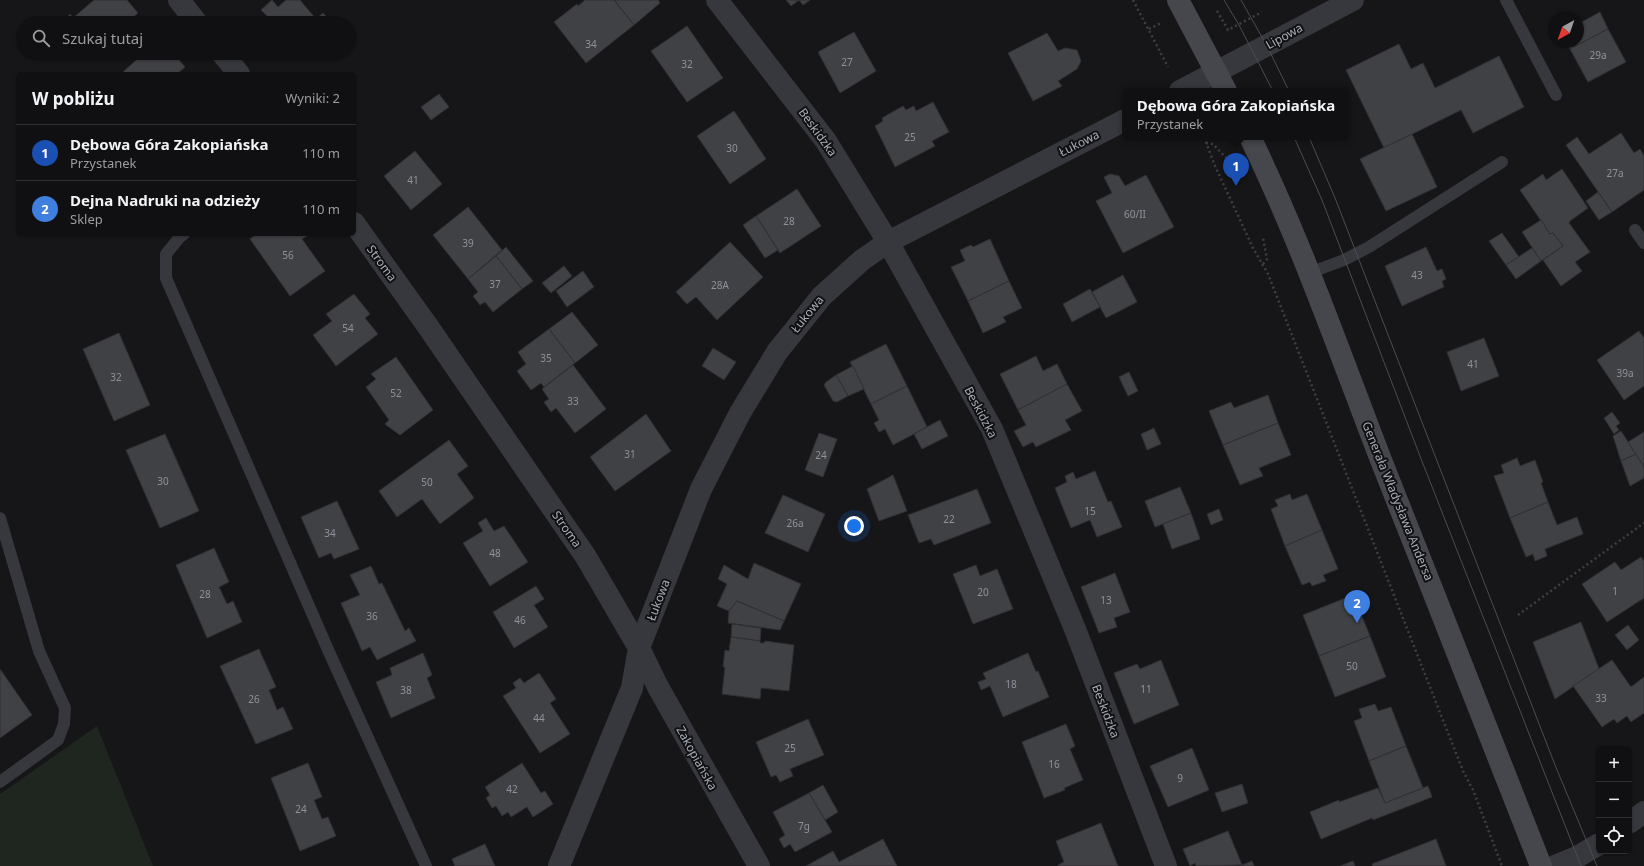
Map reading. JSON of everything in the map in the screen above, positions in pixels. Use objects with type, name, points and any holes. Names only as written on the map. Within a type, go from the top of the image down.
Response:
[{"type":"main road","points":[[1178,0],[1221,82]]},
{"type":"main road","name":"Generała Władysława Andersa","points":[[1251,140],[1275,189],[1309,273],[1541,866]]},
{"type":"street","points":[[179,0],[192,16]]},
{"type":"street","name":"Beskidzka","points":[[717,0],[826,141],[888,242],[992,429],[1075,629],[1166,866]]},
{"type":"street","name":"Lipowa","points":[[1221,82],[1283,35],[1353,0]]},
{"type":"street","points":[[228,60],[237,72]]},
{"type":"street","points":[[1194,88],[1221,82]]},
{"type":"street","name":"Łukowa","points":[[639,648],[700,489],[740,413],[777,352],[822,296],[862,260],[888,242],[1122,122]]},
{"type":"street","name":"Stroma","points":[[356,227],[429,328],[586,557],[639,648]]},
{"type":"street","points":[[559,866],[632,688],[639,648]]},
{"type":"street","name":"Zakopiańska","points":[[639,648],[658,687],[759,866]]},
{"type":"street","points":[[1632,821],[1644,812]]},
{"type":"street","points":[[1555,866],[1577,857],[1596,846]]},
{"type":"lane","points":[[1506,0],[1556,96]]},
{"type":"lane","points":[[1309,273],[1344,260],[1369,247],[1502,162]]},
{"type":"lane","points":[[1635,230],[1644,243]]},
{"type":"lane","points":[[181,236],[166,254],[166,278],[329,652],[426,866]]},
{"type":"lane","points":[[0,518],[39,651],[66,708],[64,724],[58,740],[0,782]]},
{"type":"path","points":[[1134,0],[1178,88]]},
{"type":"path","points":[[1214,6],[1228,30],[1262,12]]},
{"type":"path","points":[[1205,140],[1215,166],[1251,244],[1263,264],[1452,744],[1473,790],[1502,866]]},
{"type":"path","points":[[1206,143],[1213,144],[1227,159]]},
{"type":"path","points":[[1263,238],[1267,260],[1263,264]]},
{"type":"path","points":[[1518,615],[1644,523]]},
{"type":"shaded area","points":[[97,726],[153,866],[0,866],[0,794]]},
{"type":"building","points":[[94,0],[127,0],[138,13],[134,16],[75,16]]},
{"type":"building","points":[[272,0],[278,7],[286,0],[300,0],[313,16],[267,16],[261,10]]},
{"type":"building","points":[[585,0],[614,0],[634,25],[586,63],[554,22],[577,4],[578,6]]},
{"type":"building","points":[[658,0],[660,3],[634,25],[615,1]]},
{"type":"building","points":[[786,0],[799,0],[791,6]]},
{"type":"building","points":[[799,0],[810,0],[803,5]]},
{"type":"building","points":[[1600,12],[1608,29],[1584,42],[1584,21]]},
{"type":"building","points":[[687,26],[723,78],[687,102],[651,51]]},
{"type":"building","points":[[1608,29],[1626,62],[1588,82],[1570,49],[1584,48],[1584,42]]},
{"type":"building","points":[[854,32],[876,71],[840,93],[818,52]]},
{"type":"building","points":[[1047,33],[1058,51],[1065,48],[1077,50],[1081,61],[1077,69],[1058,81],[1062,86],[1033,101],[1008,53]]},
{"type":"building","points":[[1399,44],[1411,69],[1423,63],[1435,88],[1499,56],[1524,107],[1473,133],[1461,110],[1384,148],[1346,70]]},
{"type":"building","points":[[136,60],[179,60],[185,67],[179,72],[123,72]]},
{"type":"building","points":[[439,94],[449,107],[431,120],[421,107]]},
{"type":"building","points":[[933,102],[949,132],[932,141],[935,146],[895,167],[875,126],[883,121],[882,118],[903,106],[906,110],[914,106],[916,111]]},
{"type":"building","points":[[734,111],[766,159],[730,184],[697,136]]},
{"type":"building","points":[[1621,133],[1634,153],[1640,149],[1644,156],[1644,190],[1612,212],[1566,145],[1577,137],[1589,154]]},
{"type":"building","points":[[1412,134],[1437,187],[1386,211],[1360,159]]},
{"type":"building","points":[[415,151],[442,184],[411,210],[384,176]]},
{"type":"building","points":[[1562,169],[1588,208],[1569,223],[1590,252],[1575,262],[1582,271],[1561,286],[1543,260],[1563,246],[1553,233],[1550,234],[1520,190],[1543,174],[1546,180]]},
{"type":"building","points":[[1110,174],[1119,176],[1125,186],[1146,175],[1174,227],[1123,253],[1096,201],[1112,193],[1104,177]]},
{"type":"building","points":[[797,189],[821,226],[780,253],[756,216]]},
{"type":"building","points":[[1598,192],[1612,212],[1599,220],[1586,201]]},
{"type":"building","points":[[468,207],[502,250],[468,279],[433,235]]},
{"type":"building","points":[[756,216],[778,250],[765,258],[743,225]]},
{"type":"building","points":[[1541,220],[1550,234],[1553,233],[1563,246],[1541,261],[1522,232]]},
{"type":"building","points":[[1502,233],[1519,257],[1506,265],[1489,241]]},
{"type":"building","points":[[254,236],[307,236],[302,239],[325,271],[290,296],[250,239]]},
{"type":"building","points":[[990,239],[1009,281],[968,301],[951,267],[965,261],[960,250],[971,245],[973,247]]},
{"type":"building","points":[[730,242],[763,277],[717,320],[696,297],[687,304],[676,292]]},
{"type":"building","points":[[506,247],[533,281],[522,289],[496,256]]},
{"type":"building","points":[[1426,247],[1437,271],[1442,269],[1446,279],[1442,281],[1444,287],[1402,306],[1385,266]]},
{"type":"building","points":[[1532,248],[1541,261],[1516,279],[1506,265]]},
{"type":"building","points":[[496,256],[522,289],[493,312],[485,302],[480,305],[473,296],[478,292],[468,279]]},
{"type":"building","points":[[564,266],[572,276],[551,293],[542,283]]},
{"type":"building","points":[[583,271],[594,287],[567,307],[556,291]]},
{"type":"building","points":[[1123,275],[1137,302],[1106,318],[1092,292]]},
{"type":"building","points":[[1009,281],[1022,308],[1003,317],[1006,322],[983,333],[968,301]]},
{"type":"building","points":[[1090,289],[1100,307],[1072,322],[1063,304]]},
{"type":"building","points":[[354,294],[370,314],[365,318],[378,334],[336,366],[313,335],[332,321],[326,314]]},
{"type":"building","points":[[572,312],[598,345],[575,363],[549,329]]},
{"type":"building","points":[[549,329],[575,363],[544,387],[541,383],[531,390],[517,371],[526,364],[518,352]]},
{"type":"building","points":[[1639,331],[1644,338],[1644,386],[1624,400],[1597,360]]},
{"type":"building","points":[[119,333],[150,405],[114,421],[83,349]]},
{"type":"building","points":[[1484,338],[1499,376],[1461,391],[1447,352]]},
{"type":"building","points":[[886,344],[907,386],[871,404],[850,362]]},
{"type":"building","points":[[713,348],[736,362],[724,380],[702,366]]},
{"type":"building","points":[[1036,356],[1043,371],[1057,364],[1067,384],[1018,410],[1000,374]]},
{"type":"building","points":[[396,357],[433,410],[400,435],[385,424],[389,420],[366,387],[376,379],[371,374]]},
{"type":"building","points":[[573,365],[606,409],[575,433],[556,408],[551,412],[544,402],[549,399],[542,389]]},
{"type":"building","points":[[853,366],[864,389],[848,396],[836,375]]},
{"type":"building","points":[[1129,372],[1138,391],[1128,396],[1119,377]]},
{"type":"building","points":[[836,375],[848,396],[837,402],[833,401],[824,385]]},
{"type":"building","points":[[1067,384],[1082,411],[1065,420],[1071,430],[1036,447],[1033,442],[1023,447],[1014,431],[1026,425],[1018,410]]},
{"type":"building","points":[[907,386],[927,427],[893,445],[885,429],[879,432],[874,423],[879,420],[871,404]]},
{"type":"building","points":[[1268,395],[1278,423],[1223,445],[1209,411],[1231,402],[1234,408]]},
{"type":"building","points":[[1612,412],[1620,423],[1616,426],[1619,430],[1614,434],[1604,418]]},
{"type":"building","points":[[646,414],[671,451],[615,491],[590,457]]},
{"type":"building","points":[[940,420],[948,436],[922,449],[914,434]]},
{"type":"building","points":[[1278,423],[1291,455],[1259,468],[1263,476],[1240,485],[1223,445]]},
{"type":"building","points":[[1154,428],[1161,444],[1147,450],[1141,434]]},
{"type":"building","points":[[1621,431],[1636,454],[1621,461],[1613,436]]},
{"type":"building","points":[[1644,432],[1644,467],[1628,442]]},
{"type":"building","points":[[819,433],[837,439],[823,477],[805,470]]},
{"type":"building","points":[[165,434],[199,511],[160,528],[126,450]]},
{"type":"building","points":[[449,440],[468,466],[457,474],[474,498],[440,524],[422,499],[397,517],[379,491]]},
{"type":"building","points":[[1636,454],[1644,467],[1644,478],[1630,486],[1621,461]]},
{"type":"building","points":[[1517,458],[1520,466],[1535,460],[1548,502],[1510,518],[1494,476],[1504,473],[1501,465]]},
{"type":"building","points":[[1095,471],[1108,502],[1111,501],[1122,527],[1097,537],[1090,520],[1071,528],[1055,488],[1067,482],[1065,476],[1073,472],[1076,479]]},
{"type":"building","points":[[893,475],[907,511],[879,521],[867,489]]},
{"type":"building","points":[[1180,487],[1191,513],[1155,527],[1145,501]]},
{"type":"building","points":[[977,489],[991,523],[934,545],[931,539],[919,543],[908,515]]},
{"type":"building","points":[[1290,494],[1292,500],[1307,494],[1322,530],[1285,546],[1271,509],[1278,506],[1275,500]]},
{"type":"building","points":[[783,495],[825,514],[808,552],[765,533]]},
{"type":"building","points":[[337,501],[359,549],[334,559],[331,553],[319,558],[301,517]]},
{"type":"building","points":[[1548,502],[1557,525],[1577,517],[1583,534],[1545,549],[1547,556],[1535,561],[1533,554],[1526,557],[1510,518]]},
{"type":"building","points":[[1219,509],[1223,520],[1211,525],[1207,514]]},
{"type":"building","points":[[1191,513],[1200,539],[1172,549],[1163,524]]},
{"type":"building","points":[[486,518],[494,531],[504,526],[528,562],[490,586],[463,543],[483,531],[478,523]]},
{"type":"building","points":[[1322,530],[1338,569],[1323,575],[1326,581],[1312,586],[1310,582],[1302,585],[1285,546]]},
{"type":"building","points":[[214,548],[229,582],[219,587],[227,604],[233,601],[242,622],[207,638],[176,565]]},
{"type":"building","points":[[1641,557],[1644,561],[1644,598],[1607,622],[1582,584],[1615,562],[1621,570]]},
{"type":"building","points":[[754,563],[801,584],[784,621],[737,601],[729,611],[717,606],[727,584],[718,579],[724,565],[748,579]]},
{"type":"building","points":[[976,565],[980,576],[997,569],[1013,609],[973,624],[953,574]]},
{"type":"building","points":[[371,566],[379,584],[382,583],[405,631],[409,628],[416,641],[377,660],[370,647],[362,651],[341,603],[360,595],[350,575]]},
{"type":"building","points":[[1115,573],[1130,612],[1114,618],[1117,627],[1099,633],[1081,587]]},
{"type":"building","points":[[536,586],[544,599],[534,605],[548,627],[514,648],[493,612]]},
{"type":"building","points":[[1353,595],[1370,636],[1319,656],[1303,615]]},
{"type":"building","points":[[737,601],[784,621],[780,630],[728,623],[729,611]]},
{"type":"building","points":[[1581,622],[1599,669],[1555,699],[1533,642]]},
{"type":"building","points":[[732,624],[761,628],[760,641],[731,637]]},
{"type":"building","points":[[1628,625],[1639,640],[1627,650],[1615,635]]},
{"type":"building","points":[[1370,636],[1386,677],[1335,697],[1319,656]]},
{"type":"building","points":[[731,637],[760,641],[760,643],[764,643],[765,641],[794,645],[789,691],[761,688],[760,699],[722,694],[725,650],[729,651]]},
{"type":"building","points":[[259,649],[276,687],[269,690],[277,710],[283,707],[293,729],[256,744],[220,666]]},
{"type":"building","points":[[423,653],[432,675],[427,678],[435,698],[391,718],[376,682],[392,675],[390,668]]},
{"type":"building","points":[[1028,653],[1036,672],[1038,671],[1049,697],[1003,717],[990,686],[981,690],[978,682],[986,679],[983,673]]},
{"type":"building","points":[[1161,660],[1179,705],[1134,724],[1114,673],[1137,664],[1140,669]]},
{"type":"building","points":[[1612,660],[1631,687],[1644,677],[1644,713],[1631,722],[1627,716],[1617,723],[1614,719],[1602,727],[1573,686]]},
{"type":"building","points":[[0,669],[32,715],[0,738]]},
{"type":"building","points":[[539,673],[556,699],[550,703],[570,734],[540,753],[503,696],[516,688],[513,683],[520,678],[524,683]]},
{"type":"building","points":[[1375,704],[1378,711],[1391,707],[1406,746],[1369,761],[1354,721],[1362,718],[1359,709]]},
{"type":"building","points":[[808,719],[824,755],[790,769],[793,776],[780,782],[776,775],[771,777],[756,742]]},
{"type":"building","points":[[1066,724],[1075,746],[1070,749],[1083,780],[1064,788],[1065,790],[1044,798],[1022,742]]},
{"type":"building","points":[[1406,746],[1423,788],[1385,803],[1369,761]]},
{"type":"building","points":[[1192,748],[1209,790],[1168,807],[1150,766]]},
{"type":"building","points":[[308,763],[322,797],[314,800],[322,819],[328,817],[336,836],[300,851],[271,778]]},
{"type":"building","points":[[522,763],[541,793],[545,791],[553,804],[533,817],[527,807],[511,817],[508,812],[502,816],[496,806],[492,808],[486,798],[490,795],[485,787]]},
{"type":"building","points":[[1242,784],[1248,803],[1222,812],[1215,793]]},
{"type":"building","points":[[823,785],[838,812],[825,820],[809,793]]},
{"type":"building","points":[[1428,786],[1432,797],[1373,820],[1372,818],[1321,839],[1310,812],[1339,800],[1339,802],[1378,788],[1385,803]]},
{"type":"building","points":[[809,793],[832,832],[795,852],[790,844],[784,848],[779,839],[785,835],[773,812]]},
{"type":"building","points":[[1101,823],[1118,866],[1058,866],[1064,862],[1056,841]]},
{"type":"building","points":[[1228,831],[1242,865],[1196,866],[1195,863],[1190,866],[1183,849]]},
{"type":"building","points":[[883,839],[897,866],[806,866],[833,851],[839,862]]},
{"type":"building","points":[[1436,839],[1446,866],[1373,866],[1372,864]]},
{"type":"building","points":[[485,844],[495,866],[455,866],[452,859]]},
{"type":"building","points":[[1252,861],[1254,866],[1241,866],[1242,865]]},
{"type":"building","points":[[1353,861],[1355,866],[1340,866]]},
{"type":"tram line","points":[[1224,0],[1239,25],[1271,88]]},
{"type":"tram line","points":[[1241,0],[1267,46],[1288,88]]},
{"type":"tram line","points":[[1295,140],[1322,200],[1418,451],[1581,866]]},
{"type":"tram line","points":[[1310,140],[1335,198],[1555,765],[1597,866]]},
{"type":"place","name":"Dębowa Góra Zakopiańska","points":[[1236,186]]},
{"type":"place","name":"Dejna Nadruki na odzieży","points":[[1357,623]]}]
